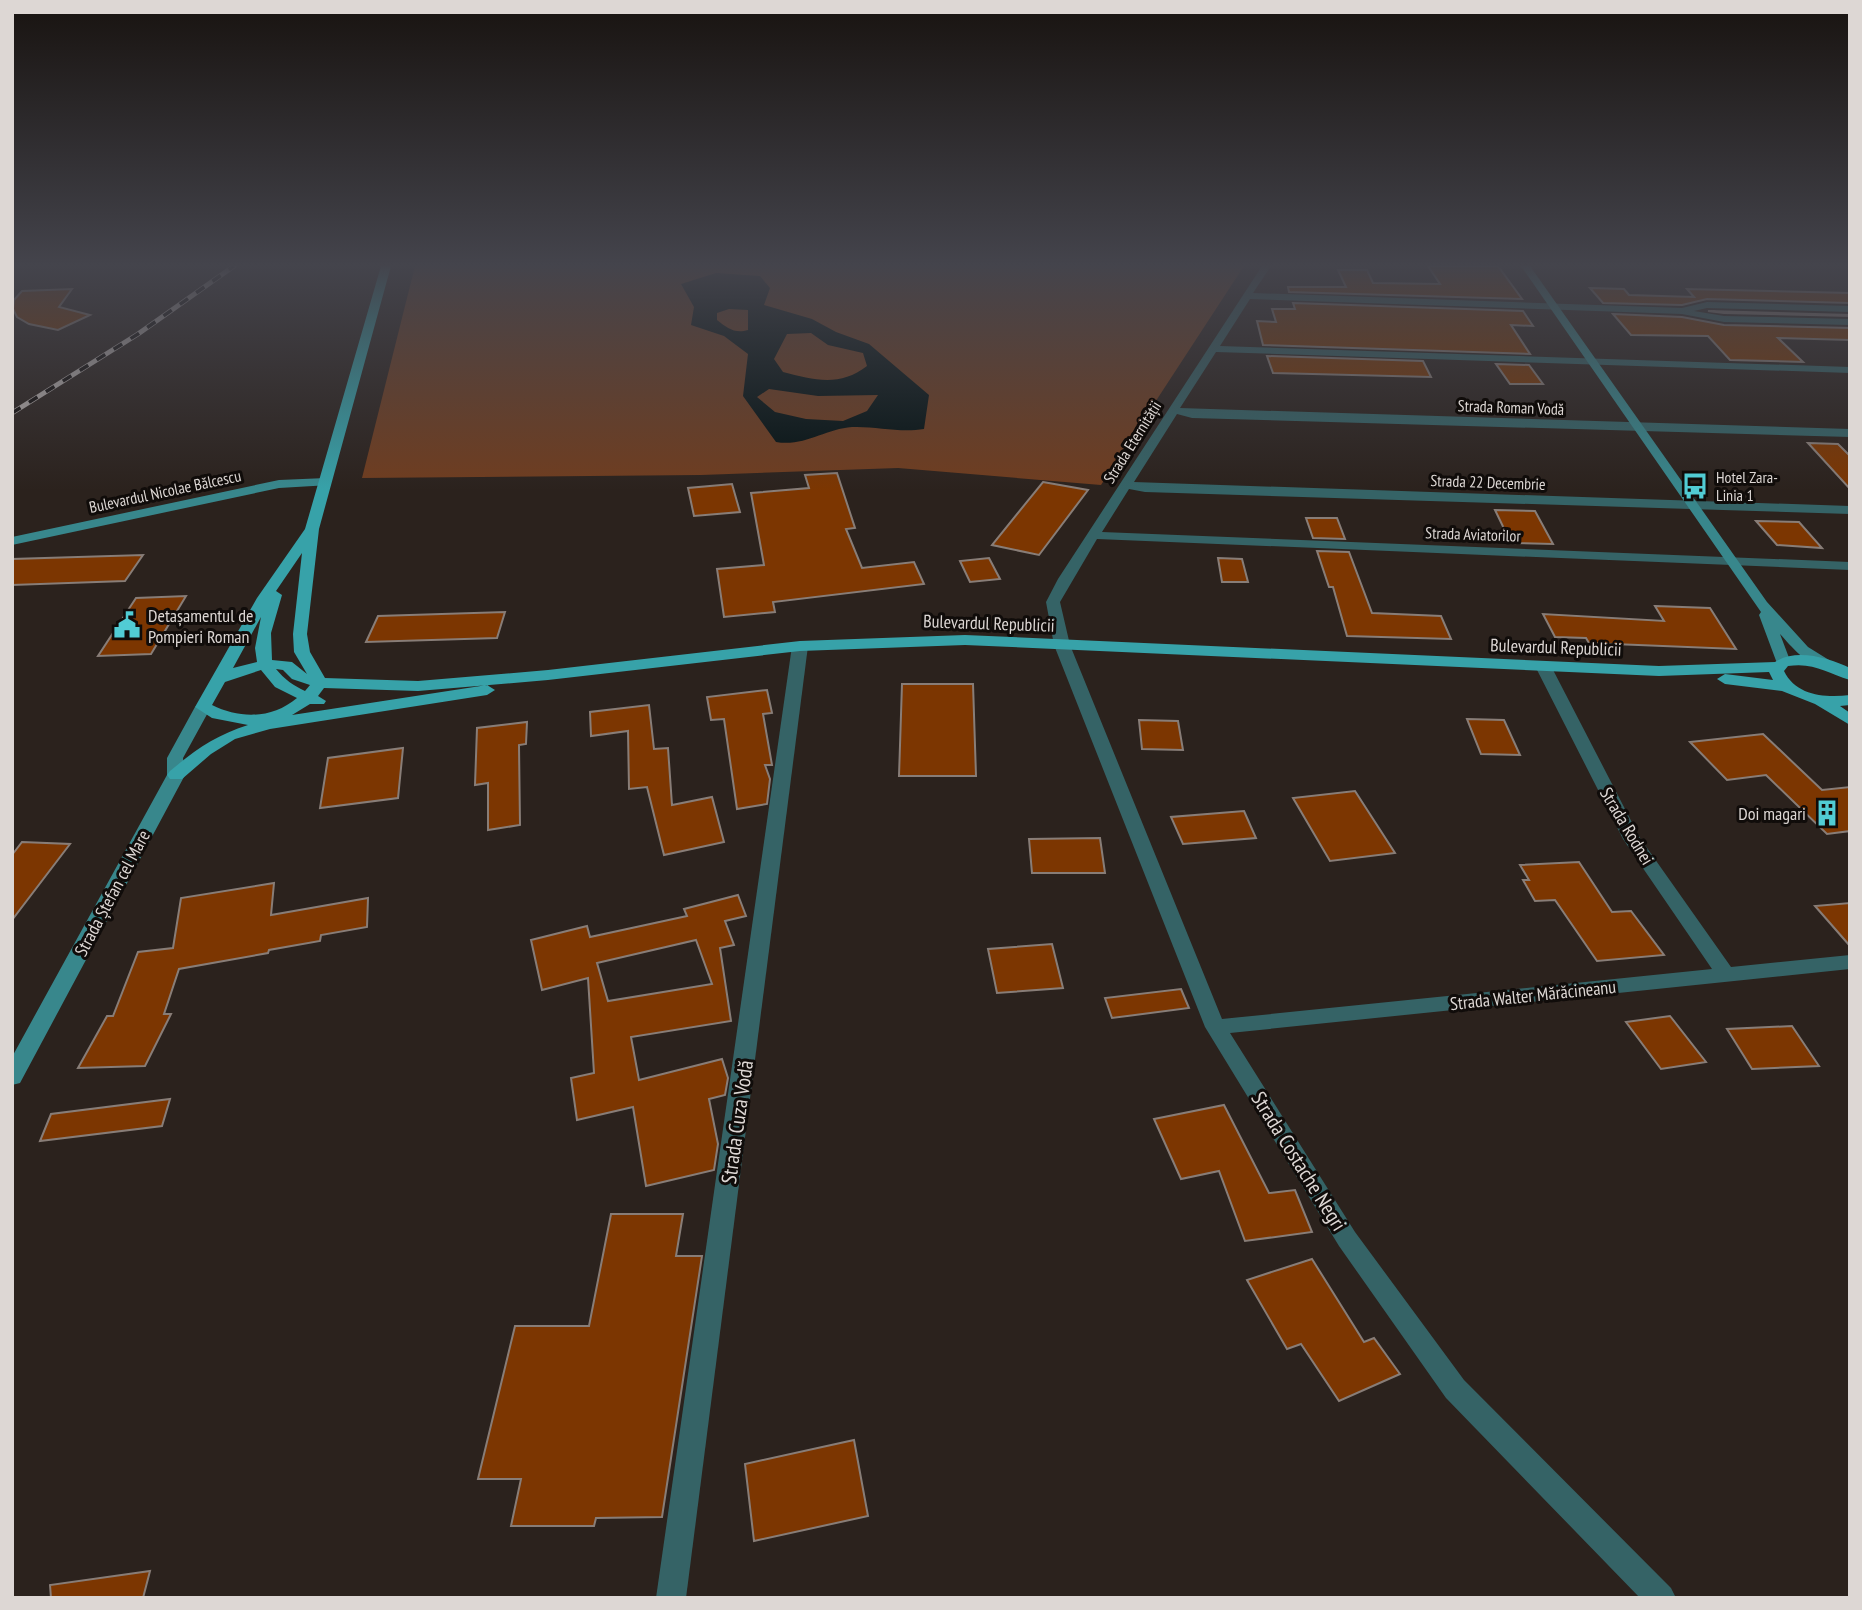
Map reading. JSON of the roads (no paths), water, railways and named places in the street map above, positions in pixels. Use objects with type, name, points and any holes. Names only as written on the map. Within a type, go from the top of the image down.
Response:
[{"type":"main road","points":[[320,683],[302,652],[300,634],[312,529],[365,341]]},
{"type":"main road","points":[[268,724],[220,718],[203,707],[264,598],[312,529]]},
{"type":"main road","points":[[282,575],[262,632],[261,657],[278,683],[310,699],[350,706],[395,705]]},
{"type":"main road","name":"Bulevardul Republicii","points":[[320,683],[418,686],[548,675],[800,646],[953,640],[1659,671],[1787,687],[1821,701]]},
{"type":"main road","name":"Bulevardul Republicii","points":[[1659,671],[1780,665],[1801,659],[1824,663],[1847,672]]},
{"type":"main road","points":[[219,679],[247,666],[265,664],[287,665],[298,676],[320,683]]},
{"type":"main road","points":[[1780,665],[1778,677],[1787,687]]},
{"type":"main road","points":[[176,775],[205,750],[229,736],[268,724],[479,692],[548,675]]},
{"type":"main road","points":[[245,722],[292,712],[310,699],[320,683]]},
{"type":"main road","points":[[1821,701],[1850,701]]},
{"type":"main road","points":[[1821,701],[1850,720]]},
{"type":"street","name":"Strada Eternității","points":[[1062,645],[1053,601],[1218,341]]},
{"type":"street","points":[[1577,341],[1762,605],[1803,650],[1824,663]]},
{"type":"street","points":[[1214,348],[1850,370]]},
{"type":"street","name":"Strada Roman Vodă","points":[[1172,410],[1192,414],[1850,433]]},
{"type":"street","name":"Bulevardul Nicolae Bălcescu","points":[[12,541],[279,484],[326,482]]},
{"type":"street","name":"Strada 22 Decembrie","points":[[1125,484],[1145,488],[1850,510]]},
{"type":"street","name":"Strada Aviatorilor","points":[[1095,535],[1110,538],[1850,566]]},
{"type":"street","points":[[1762,605],[1780,665]]},
{"type":"street","name":"Strada Costache Negri","points":[[1062,645],[1216,1027],[1347,1239],[1455,1389],[1661,1598]]},
{"type":"street","name":"Strada Cuza Vodă","points":[[671,1598],[800,646]]},
{"type":"street","name":"Strada Rodnei","points":[[1543,666],[1632,839],[1727,976]]},
{"type":"street","name":"Strada Ștefan cel Mare","points":[[12,1077],[176,775],[175,758],[203,707]]},
{"type":"street","name":"Strada Walter Mărăcineanu","points":[[1216,1027],[1850,962]]},
{"type":"railway","points":[[12,413],[127,341]]},
{"type":"place","name":"Hotel Zara- Linia 1","points":[[1695,486]]},
{"type":"place","name":"Detașamentul de Pompieri Roman","points":[[127,625]]},
{"type":"place","name":"Doi magari","points":[[1827,813]]}]
